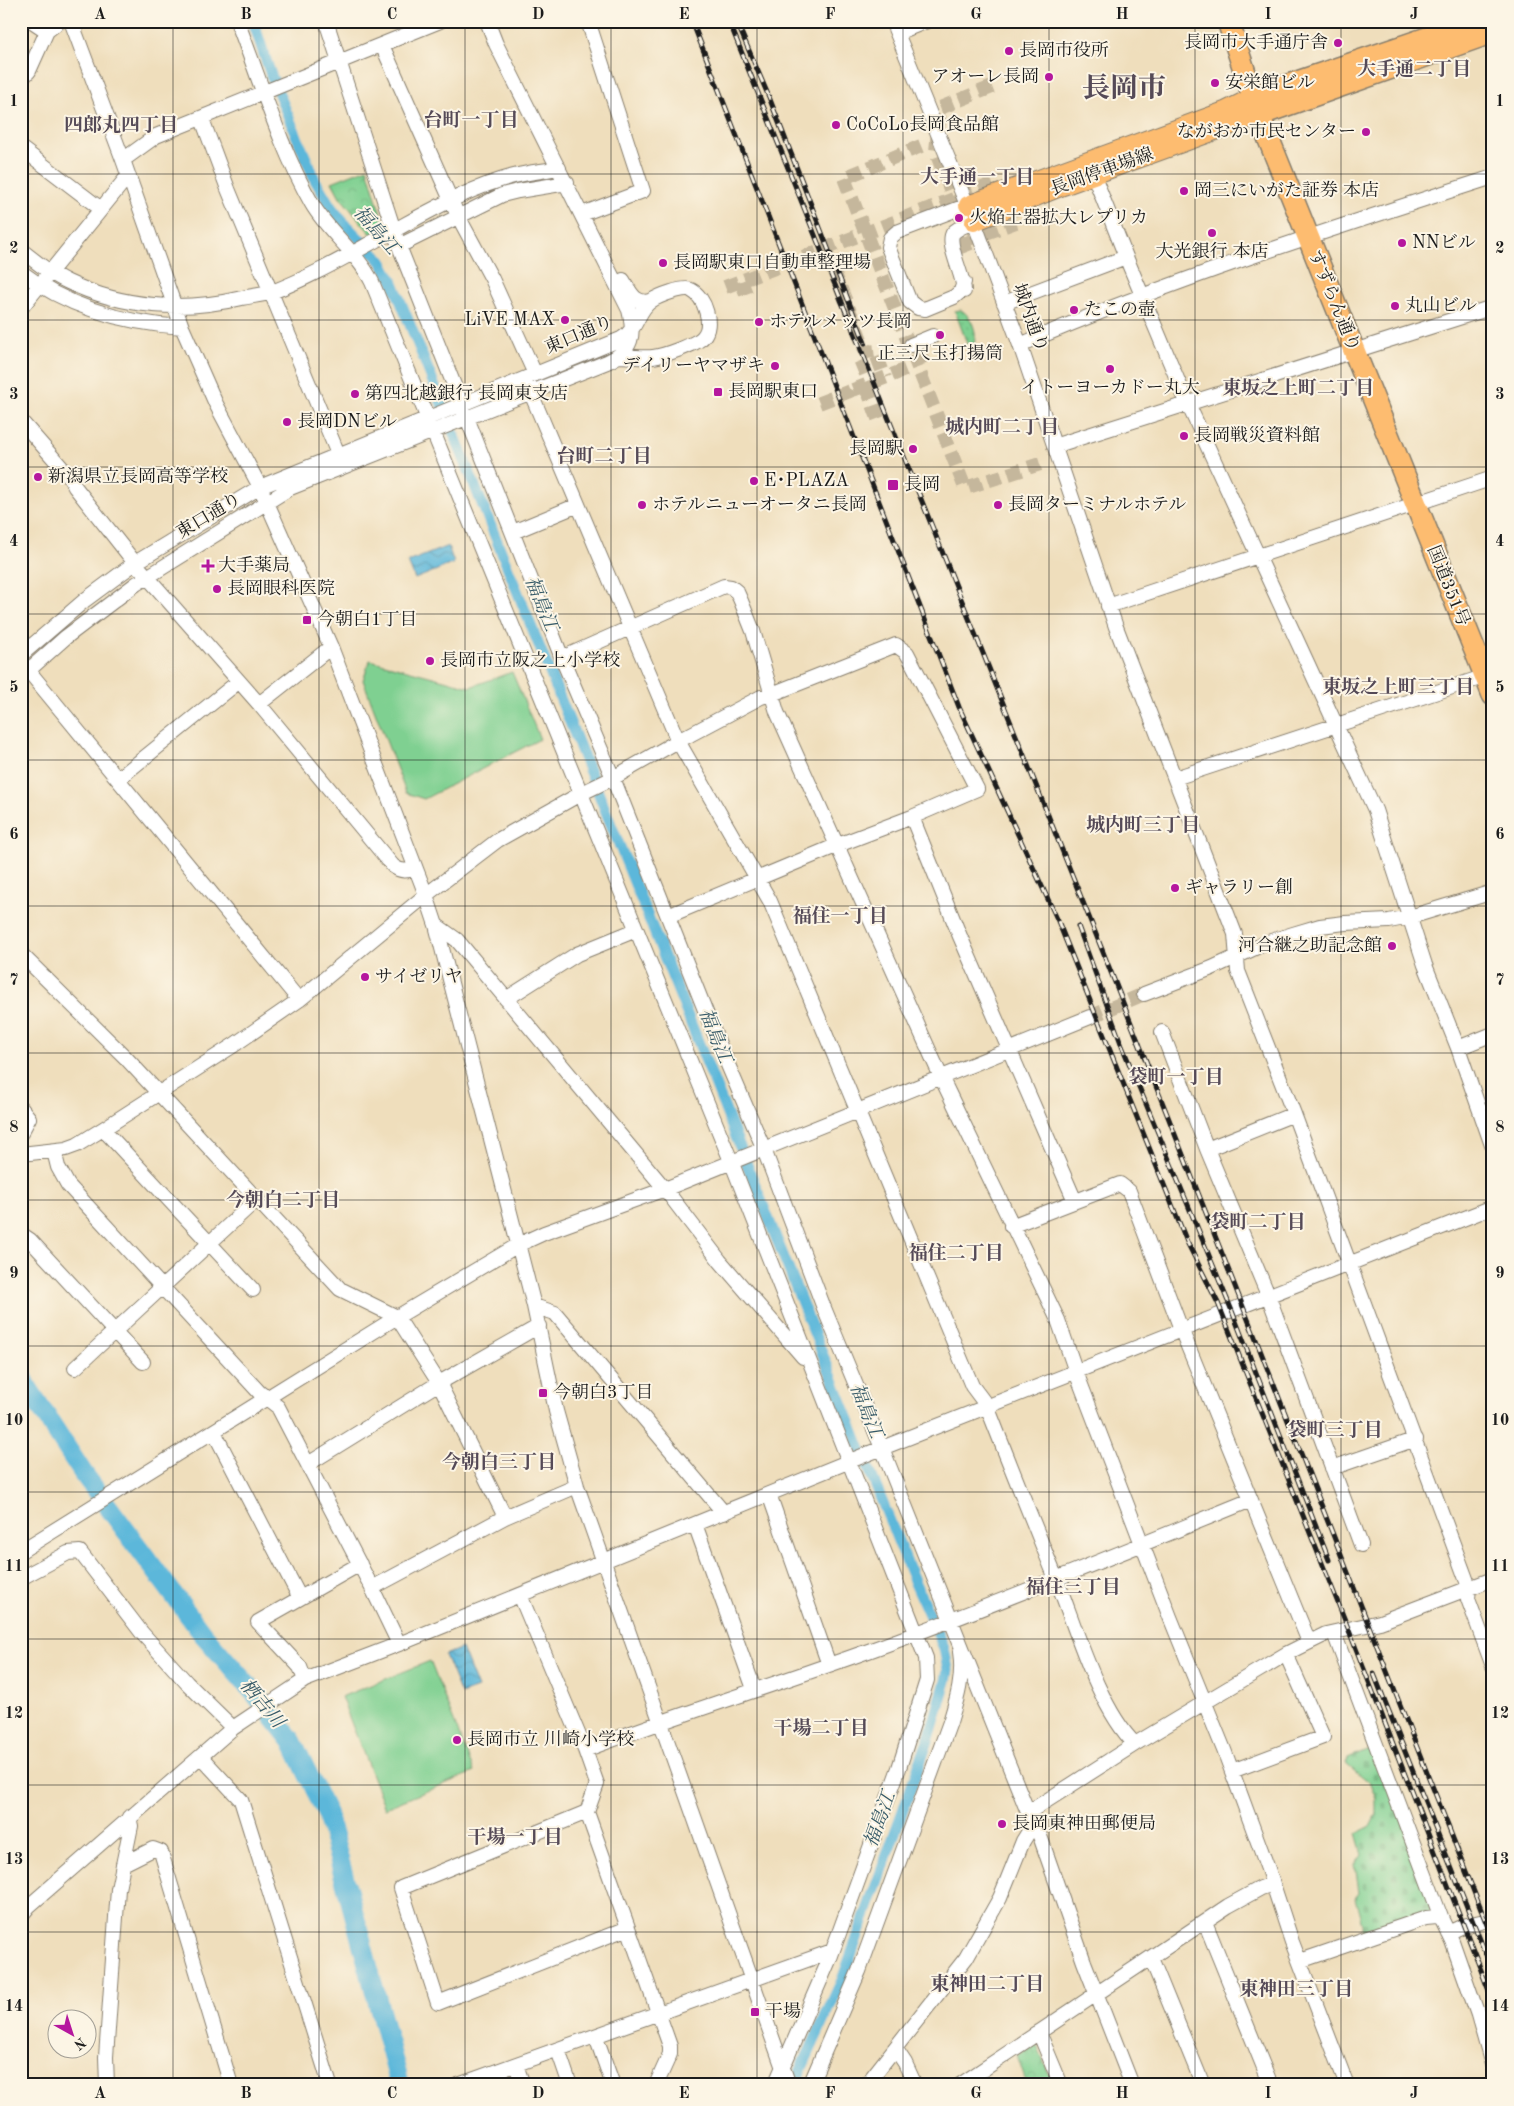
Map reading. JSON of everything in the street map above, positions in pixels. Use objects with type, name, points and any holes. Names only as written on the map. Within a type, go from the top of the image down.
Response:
[{"type":"highway","name":"すずらん通り","points":[[1228,21],[1256,106],[1416,504]]},
{"type":"highway","points":[[1256,106],[1487,31]]},
{"type":"highway","name":"国道351号","points":[[1416,504],[1490,682]]},
{"type":"main road","name":"長岡停車場線","points":[[974,222],[1063,186],[1094,176],[1256,106]]},
{"type":"main road","name":"長岡停車場線","points":[[968,205],[1225,111],[1256,106]]},
{"type":"street","points":[[32,21],[47,31]]},
{"type":"street","points":[[21,79],[29,71],[47,31],[60,21]]},
{"type":"street","points":[[70,21],[123,160],[182,327],[216,404],[260,487],[330,647],[426,895],[436,924],[534,1306],[556,1411],[577,1486],[785,2074]]},
{"type":"street","points":[[236,21],[306,194],[336,236],[354,252],[372,282],[433,424],[585,791],[611,871],[733,1160],[813,1369],[854,1460],[921,1632],[926,1658],[927,1680],[898,1768],[832,1951],[791,2052],[785,2074],[775,2085]]},
{"type":"street","points":[[326,21],[388,233],[399,246],[462,412],[514,532],[609,780],[668,916],[948,1621],[958,1634],[1031,1818],[1040,1836],[1096,1993],[1132,2085]]},
{"type":"street","points":[[123,160],[156,136],[202,119],[440,21]]},
{"type":"street","points":[[486,21],[629,310],[633,330]]},
{"type":"street","points":[[582,214],[643,191],[588,21]]},
{"type":"street","points":[[894,27],[928,21]]},
{"type":"street","name":"城内通り","points":[[894,27],[968,205],[1020,345],[1108,606],[1234,934],[1238,971],[1294,1114],[1416,1439],[1469,1587],[1468,1599],[1493,1666]]},
{"type":"street","points":[[382,45],[458,216],[492,279],[530,377],[530,393],[678,741],[770,900],[972,1386],[987,1406],[1088,1662],[1114,1719],[1135,1744]]},
{"type":"street","points":[[202,119],[225,182],[338,454]]},
{"type":"street","points":[[21,148],[101,210]]},
{"type":"street","points":[[21,250],[50,272],[84,290],[119,300],[196,307],[270,292],[314,273],[451,201],[514,176],[559,168]]},
{"type":"street","points":[[21,308],[128,176]]},
{"type":"street","points":[[1094,176],[1142,296],[1189,404],[1375,810],[1426,965],[1458,1048],[1493,1148]]},
{"type":"street","points":[[1020,345],[1142,296],[1308,236],[1493,177]]},
{"type":"street","points":[[399,246],[502,195],[518,190],[567,183]]},
{"type":"street","points":[[968,205],[897,232],[890,238],[888,247],[910,302],[918,308],[925,309],[954,297],[960,291],[964,282],[951,242],[952,235],[958,229],[974,222]]},
{"type":"street","points":[[1004,303],[1126,257]]},
{"type":"street","points":[[609,269],[620,277],[637,300],[642,302],[651,301],[684,288],[691,290],[700,298],[709,320],[704,336],[695,342],[653,357],[618,356]]},
{"type":"street","points":[[21,272],[39,286],[88,310],[121,319],[182,327]]},
{"type":"street","points":[[618,356],[627,345],[641,315],[651,301]]},
{"type":"street","points":[[1054,446],[1493,307]]},
{"type":"street","name":"東口通り","points":[[462,412],[530,377],[613,343],[633,330]]},
{"type":"street","points":[[911,345],[931,340]]},
{"type":"street","name":"東口通り","points":[[462,412],[530,393],[618,356]]},
{"type":"street","points":[[433,424],[462,412]]},
{"type":"street","points":[[21,421],[70,477],[96,514],[136,563],[259,704],[393,866],[398,870],[405,871],[416,869]]},
{"type":"street","name":"東口通り","points":[[21,655],[85,600],[136,563],[170,540],[260,487],[338,454],[433,424]]},
{"type":"street","name":"東口通り","points":[[24,670],[98,611],[148,575],[290,488],[433,424]]},
{"type":"street","points":[[1108,606],[1493,478]]},
{"type":"street","points":[[514,532],[578,504]]},
{"type":"street","points":[[562,658],[630,626],[724,586],[731,587],[737,592],[744,608],[777,712],[941,1077],[1011,1226],[1058,1320],[1076,1372],[1170,1617],[1232,1771],[1347,2085]]},
{"type":"street","points":[[21,1154],[54,1151],[77,1145],[234,1045],[299,1000],[426,895],[498,840],[761,697],[896,645],[907,653],[978,790],[912,818],[838,845],[668,916]]},
{"type":"street","points":[[259,704],[330,647]]},
{"type":"street","points":[[24,670],[118,779],[299,1000]]},
{"type":"street","points":[[118,779],[238,682]]},
{"type":"street","points":[[1175,778],[1335,724],[1490,682]]},
{"type":"street","points":[[912,818],[1075,1201]]},
{"type":"street","points":[[1144,994],[1212,968],[1268,942],[1320,926],[1388,921],[1410,917],[1493,892]]},
{"type":"street","points":[[436,924],[457,940],[665,1188],[720,1261],[813,1369]]},
{"type":"street","points":[[506,999],[577,954],[636,930]]},
{"type":"street","points":[[21,954],[159,1094],[340,1289],[397,1317],[439,1383],[504,1517]]},
{"type":"street","points":[[21,1551],[397,1317],[518,1245],[544,1233],[665,1188],[1090,1018]]},
{"type":"street","points":[[1162,1032],[1207,1150],[1268,1295],[1361,1545]]},
{"type":"street","points":[[1458,1048],[1493,1034]]},
{"type":"street","points":[[21,1108],[29,1118],[21,1133]]},
{"type":"street","points":[[1207,1150],[1294,1114]]},
{"type":"street","points":[[103,1129],[252,1290]]},
{"type":"street","points":[[54,1151],[58,1167],[68,1185],[259,1392],[278,1407],[360,1564],[399,1644]]},
{"type":"street","points":[[1011,1226],[1120,1184],[1128,1191],[1181,1330],[1309,1642]]},
{"type":"street","points":[[75,1368],[256,1200]]},
{"type":"street","points":[[21,1916],[29,1906],[129,1817],[236,1726],[301,1682],[987,1406],[1493,1207]]},
{"type":"street","points":[[21,1234],[30,1240],[143,1362]]},
{"type":"street","points":[[534,1306],[555,1313],[724,1512]]},
{"type":"street","points":[[308,1464],[439,1383],[539,1326]]},
{"type":"street","points":[[214,1432],[300,1598]]},
{"type":"street","points":[[1332,1468],[1416,1439]]},
{"type":"street","points":[[372,1588],[504,1517],[577,1486]]},
{"type":"street","points":[[769,1494],[829,1665]]},
{"type":"street","points":[[586,1750],[660,1722],[921,1632],[1056,1580],[1251,1500]]},
{"type":"street","points":[[695,1524],[754,1690]]},
{"type":"street","points":[[21,1578],[68,1553],[80,1552],[142,1633],[187,1684],[236,1726]]},
{"type":"street","points":[[301,1682],[300,1667],[258,1622],[360,1564]]},
{"type":"street","points":[[866,2085],[966,1958],[984,1929],[1000,1898],[1031,1818],[1135,1744],[1204,1701],[1309,1642],[1334,1633],[1380,1622],[1493,1579]]},
{"type":"street","points":[[520,1595],[586,1750],[597,1784],[587,1812],[670,2046],[670,2054],[656,2085]]},
{"type":"street","points":[[1334,1633],[1478,2015],[1493,2068]]},
{"type":"street","points":[[810,2085],[859,1971],[950,1722],[958,1694],[961,1672],[958,1634]]},
{"type":"street","points":[[1232,1771],[1324,1737],[1286,1654]]},
{"type":"street","points":[[201,1757],[241,1800],[330,2085]]},
{"type":"street","points":[[587,1812],[401,1888],[438,2003],[628,1928]]},
{"type":"street","points":[[108,2085],[106,2057],[118,1889],[131,1826],[129,1817]]},
{"type":"street","points":[[123,1864],[153,1849],[161,1852],[231,2085]]},
{"type":"street","points":[[960,2085],[1241,1898],[1273,1884]]},
{"type":"street","points":[[1300,1961],[1426,1918],[1436,1917],[1442,1920]]},
{"type":"street","points":[[1448,1933],[1463,1926],[1493,1919]]},
{"type":"street","points":[[1205,1922],[1272,2085]]},
{"type":"street","points":[[458,2085],[832,1951]]},
{"type":"street","points":[[1151,1958],[1203,2085]]},
{"type":"street","points":[[1039,2032],[1061,2085]]},
{"type":"street","points":[[596,2036],[613,2085]]},
{"type":"street","points":[[895,2048],[905,2063],[915,2085]]},
{"type":"street","points":[[558,2050],[570,2085]]},
{"type":"street","points":[[516,2065],[523,2085]]},
{"type":"green space","points":[[367,168],[385,228],[371,234],[340,197],[332,182]]},
{"type":"green space","points":[[961,310],[971,321],[975,331],[975,342],[969,349],[955,311]]},
{"type":"green space","points":[[370,660],[470,687],[512,672],[540,739],[424,799],[406,793],[363,680]]},
{"type":"green space","points":[[430,1661],[474,1772],[385,1808],[341,1697]]},
{"type":"green space","points":[[1376,1746],[1436,1909],[1365,1936],[1355,1898],[1359,1893],[1355,1864],[1362,1854],[1356,1833],[1370,1826],[1376,1814],[1376,1799],[1369,1782],[1346,1763],[1348,1758]]},
{"type":"green space","points":[[1036,2044],[1054,2085],[1027,2085],[1017,2056]]},
{"type":"water","points":[[448,546],[454,563],[415,579],[408,562]]},
{"type":"water","points":[[462,1648],[478,1688],[461,1694],[445,1655]]},
{"type":"waterway","name":"福島江","points":[[253,21],[271,75],[315,180],[331,207],[381,261],[392,280],[806,1313],[915,1583],[944,1648],[948,1670],[929,1738],[842,1980],[794,2085]]},
{"type":"waterway","points":[[135,314],[146,316]]},
{"type":"waterway","name":"栖吉川","points":[[21,1373],[28,1388],[83,1473],[202,1633],[256,1695],[292,1741],[327,1814],[400,2085]]},
{"type":"tunnel","points":[[992,87],[940,108],[936,152],[969,239],[1016,222]]},
{"type":"tunnel","points":[[921,146],[844,178],[965,488],[1040,464]]},
{"type":"tunnel","points":[[725,287],[998,182]]},
{"type":"tunnel","points":[[967,252],[963,242],[969,239]]},
{"type":"tunnel","points":[[825,249],[866,352]]},
{"type":"tunnel","points":[[741,281],[747,296]]},
{"type":"tunnel","points":[[869,394],[870,384],[859,357],[866,352],[875,351],[885,378]]},
{"type":"tunnel","points":[[915,360],[934,352]]},
{"type":"tunnel","points":[[853,390],[910,368]]},
{"type":"tunnel","points":[[864,387],[869,394],[879,421]]},
{"type":"tunnel","points":[[819,403],[850,391],[852,388],[855,390]]},
{"type":"tunnel","points":[[1090,1017],[1144,994]]},
{"type":"railway","points":[[692,21],[959,707],[1058,921],[1187,1242],[1218,1303],[1348,1628],[1493,2001]]},
{"type":"railway","points":[[729,21],[1103,952],[1493,1940]]},
{"type":"railway","points":[[738,25],[769,97],[865,343]]},
{"type":"railway","points":[[1078,926],[1122,1046],[1232,1311],[1329,1560]]},
{"type":"railway","points":[[1374,1674],[1493,1972]]},
{"type":"place","name":"長岡市大手通庁舎","points":[[1338,43]]},
{"type":"place","name":"長岡市役所","points":[[1009,51]]},
{"type":"place","name":"アオーレ長岡","points":[[1049,77]]},
{"type":"place","name":"安栄館ビル","points":[[1215,83]]},
{"type":"place","name":"CoCoLo長岡食品館","points":[[836,125]]},
{"type":"place","name":"ながおか市民センター","points":[[1366,132]]},
{"type":"place","name":"岡三にいがた証券 本店","points":[[1184,191]]},
{"type":"place","name":"火焔土器拡大レプリカ","points":[[959,218]]},
{"type":"place","name":"大光銀行 本店","points":[[1212,233]]},
{"type":"place","name":"NNビル","points":[[1402,243]]},
{"type":"place","name":"長岡駅東口自動車整理場","points":[[663,263]]},
{"type":"place","name":"丸山ビル","points":[[1395,306]]},
{"type":"place","name":"たこの壺","points":[[1074,310]]},
{"type":"place","name":"LiVE MAX","points":[[565,320]]},
{"type":"place","name":"ホテルメッツ長岡","points":[[759,322]]},
{"type":"place","name":"正三尺玉打揚筒","points":[[940,335]]},
{"type":"place","name":"デイリーヤマザキ","points":[[775,366]]},
{"type":"place","name":"イトーヨーカドー丸大","points":[[1110,369]]},
{"type":"place","name":"長岡駅東口","points":[[718,392]]},
{"type":"place","name":"第四北越銀行 長岡東支店","points":[[355,394]]},
{"type":"place","name":"長岡DNビル","points":[[287,422]]},
{"type":"place","name":"長岡戦災資料館","points":[[1184,436]]},
{"type":"place","name":"長岡駅","points":[[913,449]]},
{"type":"place","name":"新潟県立長岡高等学校","points":[[38,477]]},
{"type":"place","name":"E･PLAZA","points":[[754,481]]},
{"type":"place","name":"長岡","points":[[893,485]]},
{"type":"place","name":"ホテルニューオータニ長岡","points":[[642,505]]},
{"type":"place","name":"長岡ターミナルホテル","points":[[998,505]]},
{"type":"place","name":"大手薬局","points":[[208,566]]},
{"type":"place","name":"長岡眼科医院","points":[[217,589]]},
{"type":"place","name":"今朝白1丁目","points":[[307,620]]},
{"type":"place","name":"長岡市立阪之上小学校","points":[[430,661]]},
{"type":"place","name":"ギャラリー創","points":[[1175,888]]},
{"type":"place","name":"河合継之助記念館","points":[[1392,946]]},
{"type":"place","name":"サイゼリヤ","points":[[365,977]]},
{"type":"place","name":"今朝白3丁目","points":[[543,1393]]},
{"type":"place","name":"長岡市立 川崎小学校","points":[[457,1740]]},
{"type":"place","name":"長岡東神田郵便局","points":[[1002,1824]]},
{"type":"place","name":"干場","points":[[755,2012]]},
{"type":"district","name":"大手通二丁目","points":[[1414,70]]},
{"type":"district","name":"長岡市","points":[[1124,90]]},
{"type":"district","name":"台町一丁目","points":[[471,121]]},
{"type":"district","name":"四郎丸四丁目","points":[[121,126]]},
{"type":"district","name":"大手通一丁目","points":[[977,178]]},
{"type":"district","name":"東坂之上町二丁目","points":[[1298,389]]},
{"type":"district","name":"城内町二丁目","points":[[1002,428]]},
{"type":"district","name":"台町二丁目","points":[[604,457]]},
{"type":"district","name":"東坂之上町三丁目","points":[[1398,688]]},
{"type":"district","name":"城内町三丁目","points":[[1143,826]]},
{"type":"district","name":"福住一丁目","points":[[840,917]]},
{"type":"district","name":"袋町一丁目","points":[[1176,1078]]},
{"type":"district","name":"今朝白二丁目","points":[[283,1201]]},
{"type":"district","name":"袋町二丁目","points":[[1258,1223]]},
{"type":"district","name":"福住二丁目","points":[[956,1254]]},
{"type":"district","name":"袋町三丁目","points":[[1335,1431]]},
{"type":"district","name":"今朝白三丁目","points":[[499,1463]]},
{"type":"district","name":"福住三丁目","points":[[1073,1588]]},
{"type":"district","name":"干場二丁目","points":[[821,1729]]},
{"type":"district","name":"干場一丁目","points":[[515,1838]]},
{"type":"district","name":"東神田二丁目","points":[[987,1985]]},
{"type":"district","name":"東神田三丁目","points":[[1296,1990]]}]
